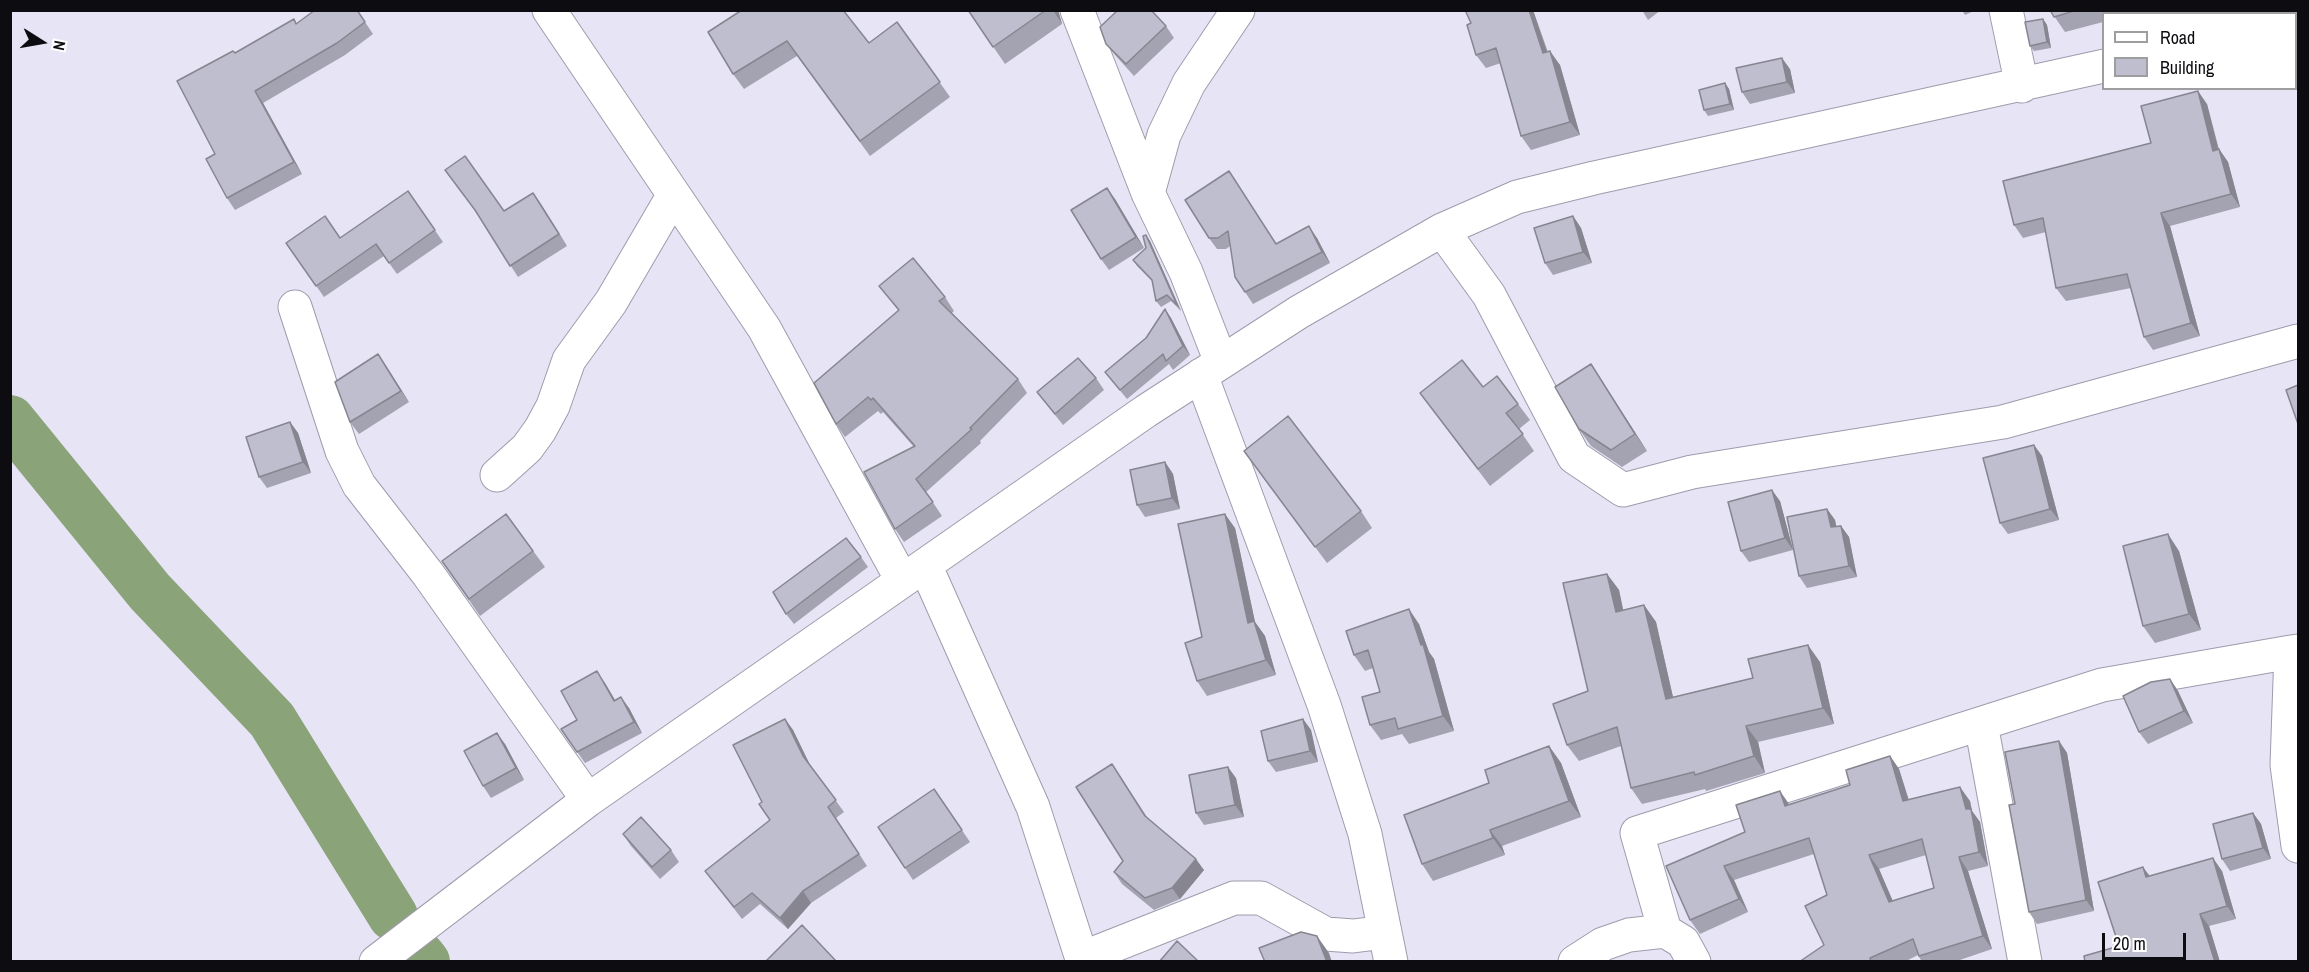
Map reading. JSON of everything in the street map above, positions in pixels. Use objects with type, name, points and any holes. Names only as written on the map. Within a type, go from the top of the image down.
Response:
[{"type":"street","points":[[549,10],[764,328],[914,573],[1033,807],[1083,960],[1234,898],[1261,898],[1326,934],[1353,936],[1388,947],[1365,834],[1211,369],[1186,272],[1148,194],[1077,10]]},
{"type":"street","points":[[1148,194],[1169,124],[1190,83],[1238,10]]},
{"type":"street","points":[[2006,10],[2022,86]]},
{"type":"street","points":[[376,962],[588,800],[1211,369],[1299,312],[1442,231],[1518,197],[1594,178],[2022,86],[2102,66]]},
{"type":"street","points":[[497,475],[527,448],[540,430],[553,406],[569,360],[611,302],[673,196]]},
{"type":"street","points":[[1442,231],[1489,295],[1574,457],[1623,490],[1692,472],[2003,422],[2298,341]]},
{"type":"street","points":[[294,307],[342,450],[359,485],[428,574],[588,800]]},
{"type":"street","points":[[1665,931],[1637,833],[2102,685],[2295,651],[2287,765],[2298,846]]},
{"type":"street","points":[[1981,724],[2025,962]]},
{"type":"street","points":[[1575,962],[1603,944],[1629,935],[1665,931],[1683,942],[1694,962]]},
{"type":"building","points":[[315,10],[357,10],[365,22],[337,43],[255,91],[294,162],[227,198],[206,159],[215,154],[177,81],[233,51],[235,53],[294,19],[296,24]]},
{"type":"building","points":[[742,10],[843,10],[869,43],[897,22],[940,82],[860,141],[787,41],[733,74],[708,32]]},
{"type":"building","points":[[968,10],[1046,10],[993,47]]},
{"type":"building","points":[[1118,10],[1151,10],[1166,26],[1126,64],[1106,44],[1100,27]]},
{"type":"building","points":[[1465,10],[1529,10],[1543,53],[1550,51],[1570,122],[1521,136],[1496,48],[1476,55],[1467,25],[1471,23]]},
{"type":"building","points":[[2050,10],[2077,10],[2054,17]]},
{"type":"building","points":[[2043,19],[2047,42],[2030,46],[2025,22]]},
{"type":"building","points":[[1782,58],[1787,82],[1742,92],[1736,68]]},
{"type":"building","points":[[1725,83],[1730,104],[1704,110],[1699,90]]},
{"type":"building","points":[[2198,91],[2213,151],[2219,149],[2231,194],[2161,213],[2191,323],[2144,337],[2127,274],[2056,288],[2043,218],[2014,225],[2003,181],[2151,143],[2141,106]]},
{"type":"building","points":[[465,156],[504,211],[533,193],[559,234],[510,266],[475,210],[445,170]]},
{"type":"building","points":[[1229,171],[1276,244],[1309,226],[1322,252],[1245,292],[1235,277],[1228,231],[1218,238],[1209,238],[1185,200]]},
{"type":"building","points":[[1107,188],[1136,237],[1101,259],[1071,210]]},
{"type":"building","points":[[408,191],[435,230],[389,263],[376,244],[316,286],[286,243],[325,216],[340,238]]},
{"type":"building","points":[[1573,216],[1583,252],[1545,263],[1534,228]]},
{"type":"building","points":[[1146,235],[1177,305],[1167,295],[1156,301],[1152,280],[1133,260],[1146,248],[1143,236]]},
{"type":"building","points":[[913,258],[945,297],[939,301],[1018,379],[970,428],[972,429],[916,479],[933,502],[895,529],[864,472],[915,446],[873,398],[871,400],[868,397],[836,424],[814,383],[899,310],[879,286]]},
{"type":"building","points":[[1165,309],[1183,346],[1166,361],[1163,354],[1120,390],[1105,372],[1146,338]]},
{"type":"building","points":[[378,354],[401,391],[350,422],[335,382]]},
{"type":"building","points":[[1078,358],[1096,378],[1055,414],[1037,392]]},
{"type":"building","points":[[1462,360],[1483,387],[1497,376],[1518,404],[1506,413],[1523,434],[1478,469],[1420,393]]},
{"type":"building","points":[[1591,364],[1635,434],[1611,450],[1579,429],[1555,387]]},
{"type":"building","points":[[2298,385],[2298,424],[2286,390]]},
{"type":"building","points":[[1288,416],[1361,511],[1315,547],[1244,451]]},
{"type":"building","points":[[290,422],[303,462],[259,477],[246,437]]},
{"type":"building","points":[[2034,445],[2050,509],[2000,523],[1983,458]]},
{"type":"building","points":[[1165,462],[1172,498],[1137,505],[1130,470]]},
{"type":"building","points":[[1772,490],[1785,538],[1741,551],[1728,502]]},
{"type":"building","points":[[1827,509],[1831,527],[1841,526],[1849,566],[1799,576],[1787,517]]},
{"type":"building","points":[[506,514],[533,551],[469,599],[442,561]]},
{"type":"building","points":[[1225,514],[1248,623],[1254,621],[1266,660],[1197,681],[1185,643],[1202,637],[1178,524]]},
{"type":"building","points":[[2168,534],[2189,614],[2143,626],[2123,546]]},
{"type":"building","points":[[846,538],[861,557],[786,614],[773,592]]},
{"type":"building","points":[[1607,574],[1616,612],[1644,605],[1666,699],[1753,678],[1748,659],[1808,645],[1823,708],[1746,726],[1754,756],[1695,775],[1694,772],[1631,788],[1617,727],[1567,745],[1553,704],[1588,691],[1563,583]]},
{"type":"building","points":[[1409,609],[1421,645],[1423,644],[1443,716],[1398,729],[1395,718],[1370,725],[1362,697],[1380,692],[1368,650],[1354,655],[1346,631]]},
{"type":"building","points":[[597,671],[614,701],[621,697],[634,722],[577,752],[561,729],[577,720],[561,691]]},
{"type":"building","points":[[2170,679],[2184,711],[2139,732],[2123,696],[2151,682]]},
{"type":"building","points":[[785,719],[803,756],[836,800],[828,807],[859,854],[803,891],[780,918],[752,893],[734,907],[705,871],[770,820],[759,804],[762,802],[733,745]]},
{"type":"building","points":[[1303,719],[1310,751],[1268,761],[1261,731]]},
{"type":"building","points":[[497,733],[516,768],[483,786],[464,751]]},
{"type":"building","points":[[2059,741],[2086,900],[2029,912],[2009,805],[2015,804],[2005,752]]},
{"type":"building","points":[[1549,746],[1569,801],[1490,830],[1493,838],[1422,864],[1404,815],[1489,783],[1485,770]]},
{"type":"building","points":[[1890,756],[1903,801],[1960,787],[1966,809],[1971,809],[1979,852],[1959,857],[1983,936],[1919,956],[1913,939],[1870,958],[1871,962],[1799,962],[1824,945],[1805,906],[1827,895],[1809,838],[1724,866],[1739,899],[1690,920],[1666,866],[1745,832],[1736,805],[1780,791],[1785,806],[1850,785],[1846,770]],"holes":[[[1922,839],[1934,888],[1889,902],[1869,855]]]},
{"type":"building","points":[[1112,764],[1145,816],[1196,859],[1172,888],[1145,898],[1114,872],[1123,861],[1076,787]]},
{"type":"building","points":[[1228,767],[1235,805],[1196,813],[1189,775]]},
{"type":"building","points":[[934,789],[962,830],[905,868],[878,827]]},
{"type":"building","points":[[2253,813],[2263,848],[2222,859],[2213,824]]},
{"type":"building","points":[[641,817],[671,850],[652,867],[623,834]]},
{"type":"building","points":[[2213,858],[2227,906],[2200,914],[2215,962],[2085,962],[2084,956],[2119,946],[2098,882],[2143,867],[2146,877]]},
{"type":"building","points":[[802,925],[837,962],[765,962]]},
{"type":"building","points":[[1301,932],[1317,936],[1327,962],[1265,962],[1259,948]]},
{"type":"building","points":[[1177,941],[1199,962],[1159,962]]},
{"type":"waterway","points":[[10,420],[150,592],[272,720],[393,916]]},
{"type":"waterway","points":[[421,957],[425,962]]}]
